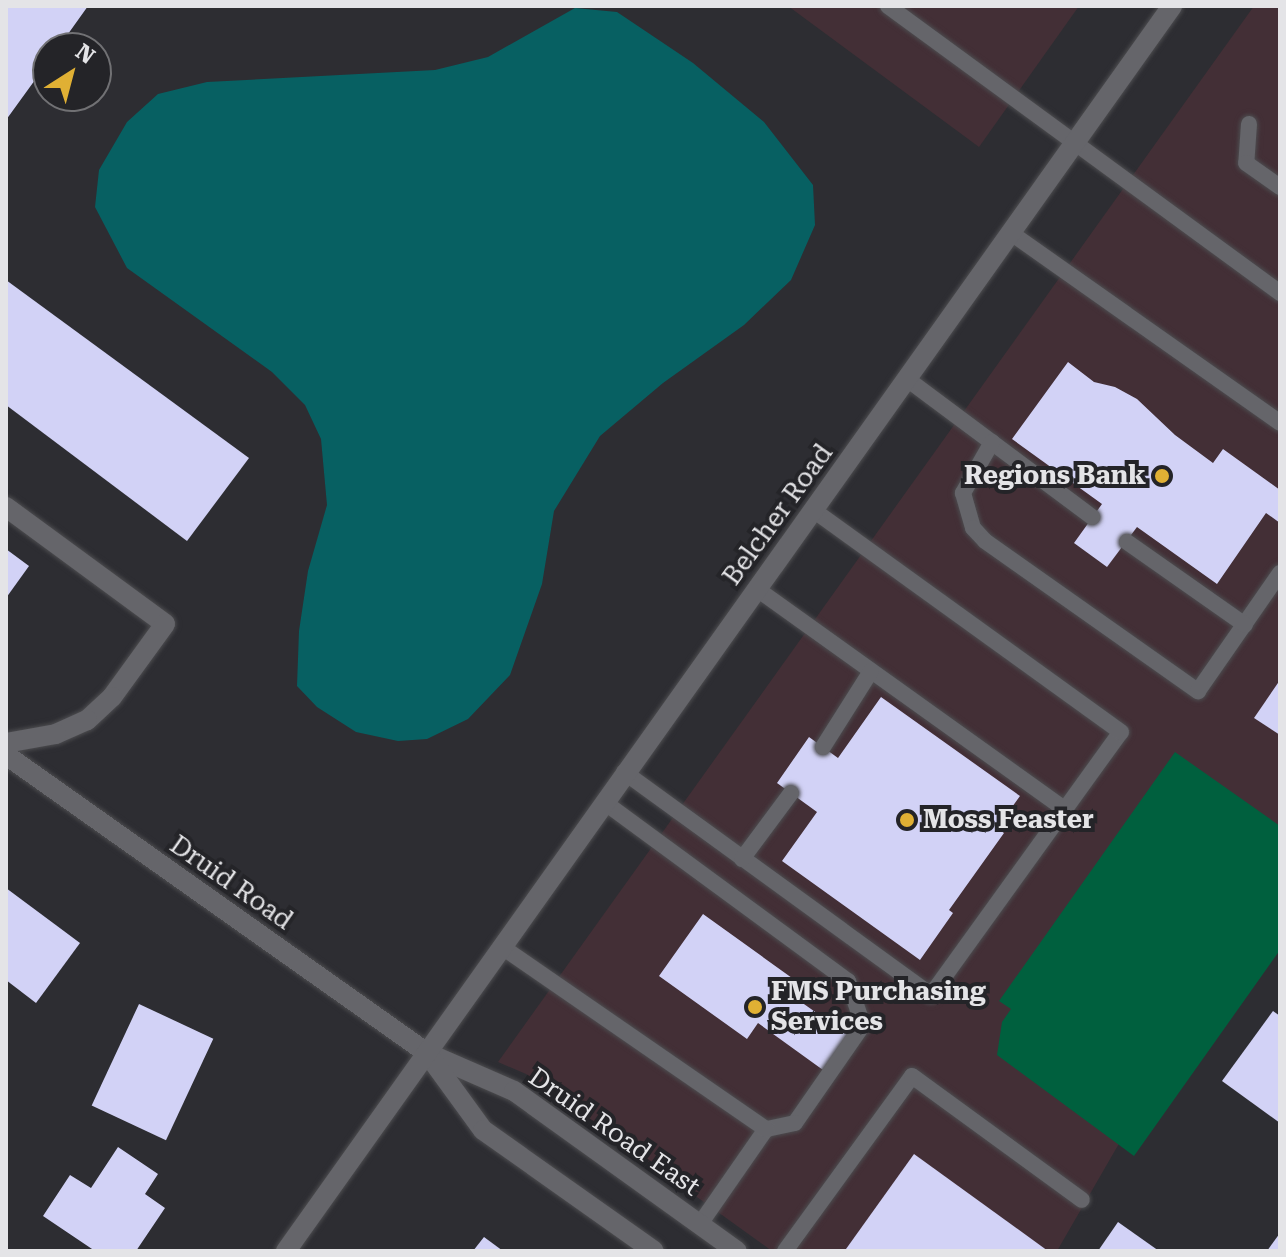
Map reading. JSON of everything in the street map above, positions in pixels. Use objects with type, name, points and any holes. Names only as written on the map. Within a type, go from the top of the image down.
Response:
[{"type":"street","name":"Belcher Road","points":[[286,1251],[1172,6]]},
{"type":"street","points":[[6,507],[165,624],[112,697],[87,720],[56,734],[6,743]]},
{"type":"street","name":"Druid Road","points":[[6,755],[427,1053]]},
{"type":"street","points":[[427,1053],[483,1130],[654,1251]]},
{"type":"street","name":"Druid Road East","points":[[427,1053],[514,1091],[737,1251]]},
{"type":"lane","points":[[888,6],[1077,141],[1280,293]]},
{"type":"lane","points":[[1249,124],[1246,163],[1280,187]]},
{"type":"lane","points":[[1011,233],[1280,423]]},
{"type":"lane","points":[[907,379],[1092,517]]},
{"type":"lane","points":[[992,442],[963,493],[973,528],[985,541],[1198,691],[1280,573]]},
{"type":"lane","points":[[624,772],[931,995],[1121,732],[813,510]]},
{"type":"lane","points":[[1127,542],[1245,625]]},
{"type":"lane","points":[[757,589],[1064,809]]},
{"type":"lane","points":[[823,747],[871,671]]},
{"type":"lane","points":[[742,859],[791,793]]},
{"type":"lane","points":[[604,802],[848,981],[863,1025],[795,1123],[766,1129],[700,1224]]},
{"type":"lane","points":[[502,947],[766,1129]]},
{"type":"lane","points":[[785,1251],[912,1076],[1082,1200]]},
{"type":"shaded area","points":[[788,6],[1079,6],[979,147]]},
{"type":"shaded area","points":[[1254,6],[1280,6],[1280,930],[1128,1128],[1057,1251],[772,1251],[526,1074],[498,1062]]},
{"type":"green space","points":[[1175,752],[1280,826],[1280,950],[1134,1156],[997,1055],[1002,1022],[1011,1009],[999,1001]]},
{"type":"water","points":[[575,8],[617,12],[693,63],[764,122],[813,185],[815,225],[791,280],[744,325],[663,383],[600,436],[554,511],[542,584],[510,675],[468,719],[427,739],[398,741],[356,732],[317,707],[297,686],[299,631],[308,571],[327,505],[321,439],[305,405],[272,372],[127,268],[95,207],[99,170],[127,122],[158,94],[207,82],[435,70],[488,57]]},
{"type":"building","points":[[6,6],[88,6],[69,32],[32,32],[32,84],[6,120]]},
{"type":"building","points":[[6,280],[249,458],[187,541],[6,405]]},
{"type":"building","name":"Regions Bank","points":[[1068,362],[1094,382],[1115,387],[1137,399],[1175,435],[1213,463],[1223,449],[1280,490],[1280,523],[1266,513],[1217,584],[1137,527],[1107,567],[1074,543],[1102,504],[1012,439]]},
{"type":"building","points":[[6,549],[29,566],[6,598]]},
{"type":"building","points":[[1280,680],[1280,735],[1254,718]]},
{"type":"building","name":"Moss Feaster","points":[[881,697],[1020,796],[997,828],[1004,833],[949,910],[953,913],[920,960],[782,861],[817,812],[777,783],[809,737],[838,758]]},
{"type":"building","points":[[6,888],[80,943],[36,1003],[6,980]]},
{"type":"building","name":"FMS Purchasing Services","points":[[703,914],[792,978],[784,990],[848,1035],[823,1070],[758,1023],[747,1039],[659,976]]},
{"type":"building","points":[[139,1004],[213,1039],[166,1140],[92,1106]]},
{"type":"building","points":[[1273,1011],[1280,1016],[1280,1123],[1222,1081]]},
{"type":"building","points":[[118,1147],[158,1174],[145,1194],[165,1208],[136,1251],[95,1251],[43,1216],[70,1175],[91,1188]]},
{"type":"building","points":[[914,1154],[1048,1251],[848,1251],[846,1249]]},
{"type":"building","points":[[1118,1222],[1159,1251],[1098,1251]]},
{"type":"building","points":[[1280,1233],[1280,1251],[1267,1251]]},
{"type":"building","points":[[484,1237],[503,1251],[473,1251]]},
{"type":"place","name":"Regions Bank","points":[[1162,476]]},
{"type":"place","name":"Moss Feaster","points":[[907,820]]},
{"type":"place","name":"FMS Purchasing Services","points":[[755,1007]]}]
